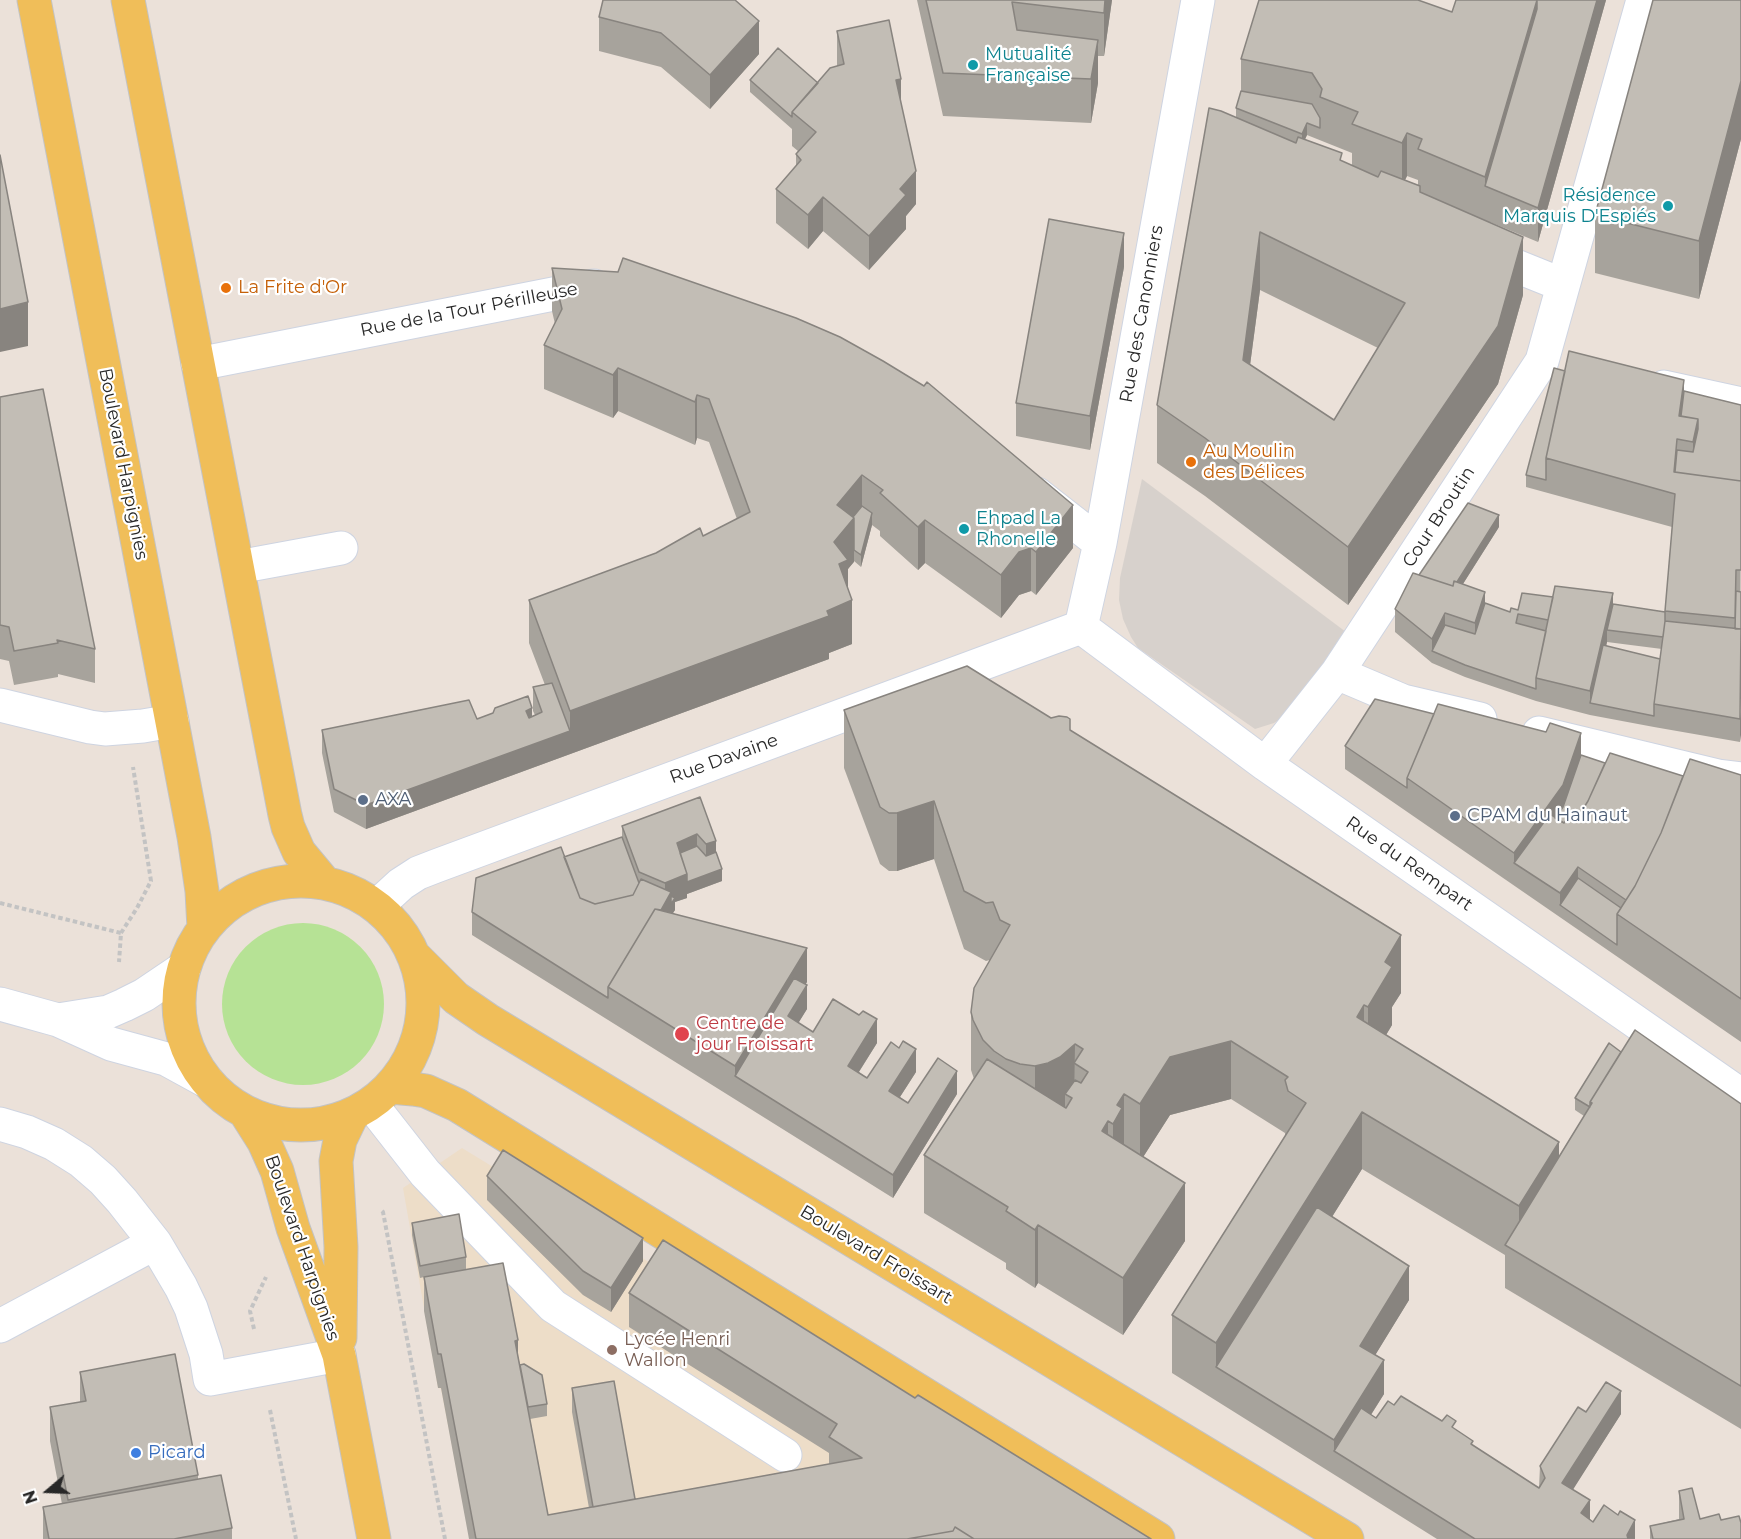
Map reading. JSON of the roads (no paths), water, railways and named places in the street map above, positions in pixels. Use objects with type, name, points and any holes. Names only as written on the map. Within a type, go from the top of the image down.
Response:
[{"type":"main road","name":"Boulevard Harpignies","points":[[34,0],[172,721],[198,864],[204,928]]},
{"type":"main road","points":[[128,0],[288,827],[300,852],[324,882]]},
{"type":"main road","name":"Boulevard Harpignies","points":[[339,1355],[341,1247],[336,1161],[340,1140],[371,1102],[400,1076],[415,1048],[423,1018],[423,987],[415,957],[399,929],[377,906],[352,891],[324,882],[293,880],[258,888],[225,907],[204,928],[189,954],[179,998],[181,1028],[191,1057],[208,1082],[219,1094],[245,1112],[274,1123],[322,1124],[371,1102]]},
{"type":"main road","name":"Boulevard Froissart","points":[[415,957],[456,998],[488,1020],[1347,1539]]},
{"type":"main road","points":[[371,1102],[413,1089],[426,1091],[457,1105],[1158,1539]]},
{"type":"main road","name":"Boulevard Harpignies","points":[[245,1112],[264,1142],[277,1171],[296,1238],[339,1355],[374,1539]]},
{"type":"street","name":"Rue des Canonniers","points":[[1081,627],[1189,130],[1198,0]]},
{"type":"street","name":"Cour Broutin","points":[[1265,764],[1336,673],[1554,363],[1563,285],[1643,0]]},
{"type":"street","points":[[1454,241],[1563,285]]},
{"type":"street","name":"Rue de la Tour Périlleuse","points":[[198,364],[561,292],[626,282]]},
{"type":"street","points":[[1636,381],[1741,404]]},
{"type":"street","points":[[1018,479],[1100,543]]},
{"type":"street","points":[[238,567],[341,548]]},
{"type":"street","name":"Rue du Rempart","points":[[1081,627],[1265,764],[1741,1095]]},
{"type":"street","name":"Rue Davaine","points":[[377,906],[401,884],[418,873],[1081,627]]},
{"type":"street","points":[[1336,673],[1403,701],[1741,780]]},
{"type":"street","points":[[0,705],[90,727],[115,729],[172,721]]},
{"type":"street","points":[[58,1020],[108,1012],[144,995],[184,968]]},
{"type":"street","points":[[0,1004],[58,1020],[111,1044],[166,1059],[208,1082]]},
{"type":"street","points":[[371,1102],[426,1173],[553,1306],[785,1455]]},
{"type":"street","points":[[0,1124],[54,1143],[81,1161],[122,1201],[170,1266],[191,1308],[206,1354],[210,1379],[339,1355]]},
{"type":"street","points":[[0,1326],[155,1243]]},
{"type":"place","name":"Mutualité Française","points":[[973,65]]},
{"type":"place","name":"Résidence Marquis D'Espiés","points":[[1668,206]]},
{"type":"place","name":"La Frite d'Or","points":[[226,288]]},
{"type":"place","name":"Au Moulin des Délices","points":[[1191,462]]},
{"type":"place","name":"Ehpad La Rhonelle","points":[[964,529]]},
{"type":"place","name":"AXA","points":[[363,800]]},
{"type":"place","name":"CPAM du Hainaut","points":[[1455,816]]},
{"type":"place","name":"Centre de jour Froissart","points":[[682,1034]]},
{"type":"place","name":"Lycée Henri Wallon","points":[[612,1350]]},
{"type":"place","name":"Picard","points":[[136,1453]]}]
